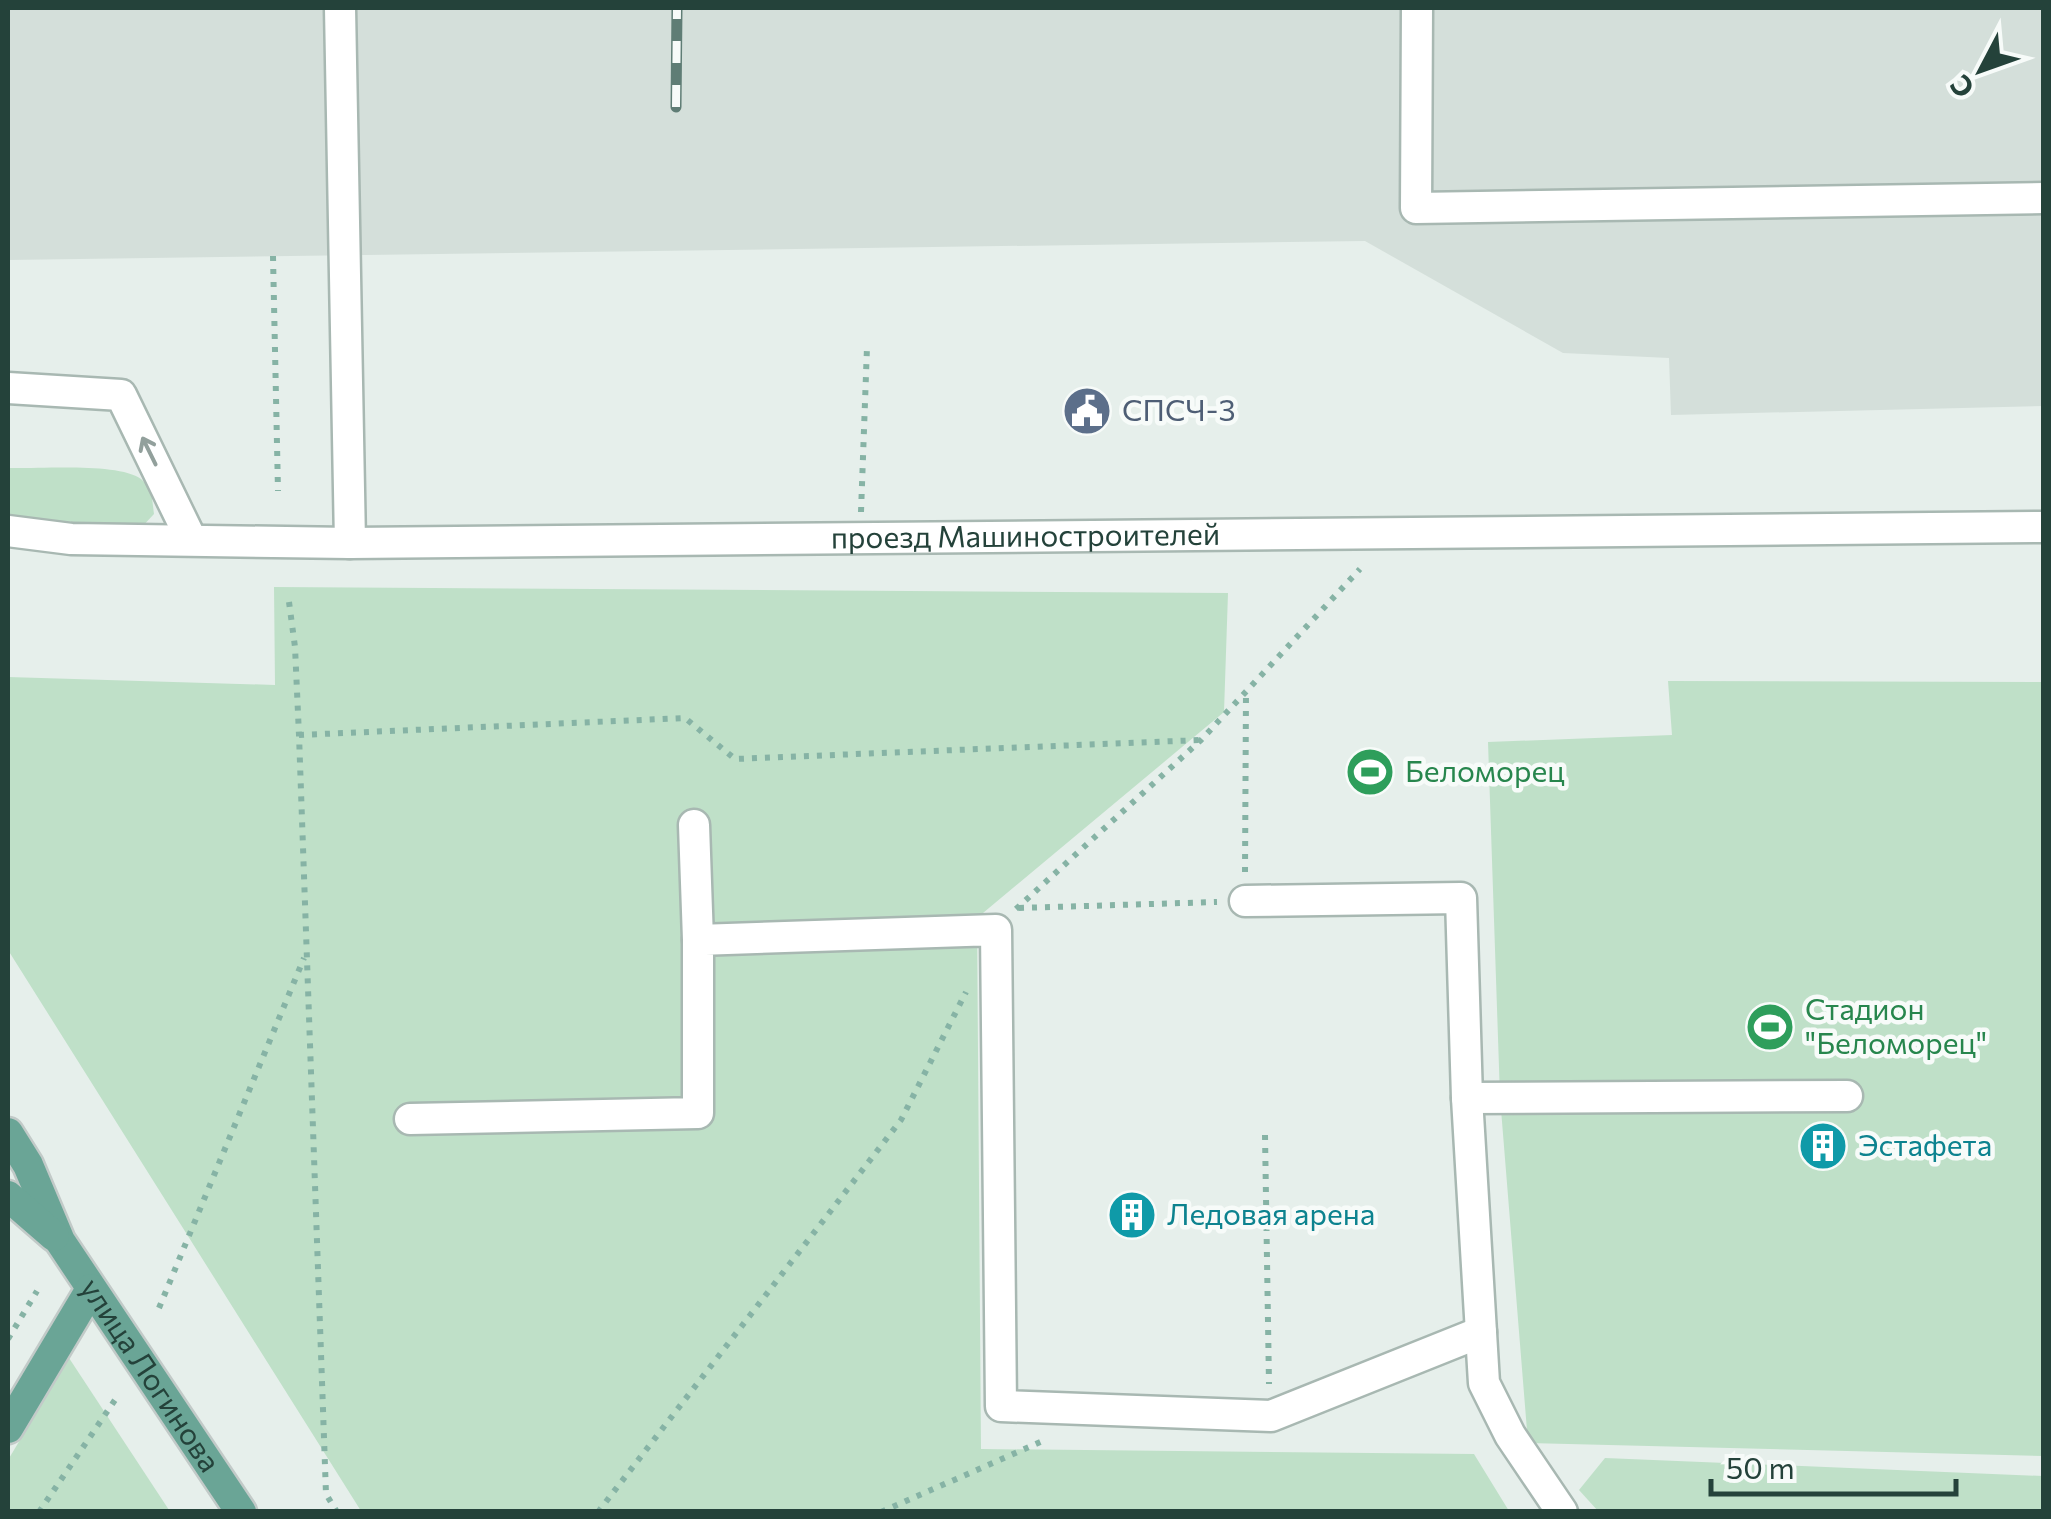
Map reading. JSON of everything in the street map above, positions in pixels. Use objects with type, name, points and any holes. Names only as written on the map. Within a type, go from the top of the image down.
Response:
[{"type":"main road","name":"улица Логинова","points":[[8,1133],[28,1165],[60,1241],[241,1512]]},
{"type":"main road","name":"улица Логинова","points":[[8,1196],[60,1241]]},
{"type":"main road","points":[[8,1428],[90,1289]]},
{"type":"street","points":[[340,8],[350,543]]},
{"type":"street","points":[[1417,8],[1416,208],[2044,198]]},
{"type":"street","points":[[8,388],[121,395],[191,539]]},
{"type":"street","name":"проезд Машиностроителей","points":[[8,531],[71,539],[350,543],[2044,527]]},
{"type":"street","points":[[410,1119],[698,1113],[694,825]]},
{"type":"street","points":[[1244,902],[1461,898],[1467,1098],[1484,1383],[1510,1434],[1562,1512]]},
{"type":"street","points":[[698,940],[996,930],[1001,1406],[1271,1416],[1481,1332]]},
{"type":"street","points":[[1467,1098],[1847,1096]]},
{"type":"path","points":[[273,256],[278,491]]},
{"type":"path","points":[[860,538],[867,346]]},
{"type":"path","points":[[288,602],[295,647],[299,734],[326,1494],[337,1512]]},
{"type":"path","points":[[1018,908],[1244,902],[1246,692]]},
{"type":"path","points":[[299,734],[685,718],[735,759],[1201,740]]},
{"type":"path","points":[[159,1308],[306,953]]},
{"type":"path","points":[[1265,1134],[1269,1390]]},
{"type":"path","points":[[8,1339],[37,1291]]},
{"type":"path","points":[[39,1512],[115,1400]]},
{"type":"shaded area","points":[[8,8],[2043,8],[2043,406],[1671,415],[1669,358],[1563,353],[1365,241],[8,260]]},
{"type":"green space","points":[[8,468],[97,468],[130,474],[148,487],[154,514],[138,531],[76,531],[8,515]]},
{"type":"green space","points":[[274,587],[1228,593],[1224,712],[977,918],[981,1449],[1474,1454],[1509,1511],[361,1511],[8,950],[8,677],[275,685]]},
{"type":"green space","name":"Стадион \"Беломорец\"","points":[[1668,681],[2043,682],[2043,1456],[1528,1443],[1500,1097],[1488,742],[1672,735]]},
{"type":"green space","points":[[69,1358],[169,1511],[8,1511],[8,1460]]},
{"type":"green space","points":[[1605,1458],[2043,1476],[2043,1511],[1598,1511],[1579,1490]]},
{"type":"railway","points":[[676,107],[677,8]]},
{"type":"place","name":"СПСЧ-3","points":[[1087,411]]},
{"type":"place","name":"Беломорец","points":[[1370,772]]},
{"type":"place","name":"Стадион \"Беломорец\"","points":[[1770,1027]]},
{"type":"place","name":"Эстафета","points":[[1823,1146]]},
{"type":"place","name":"Ледовая арена","points":[[1132,1215]]}]
